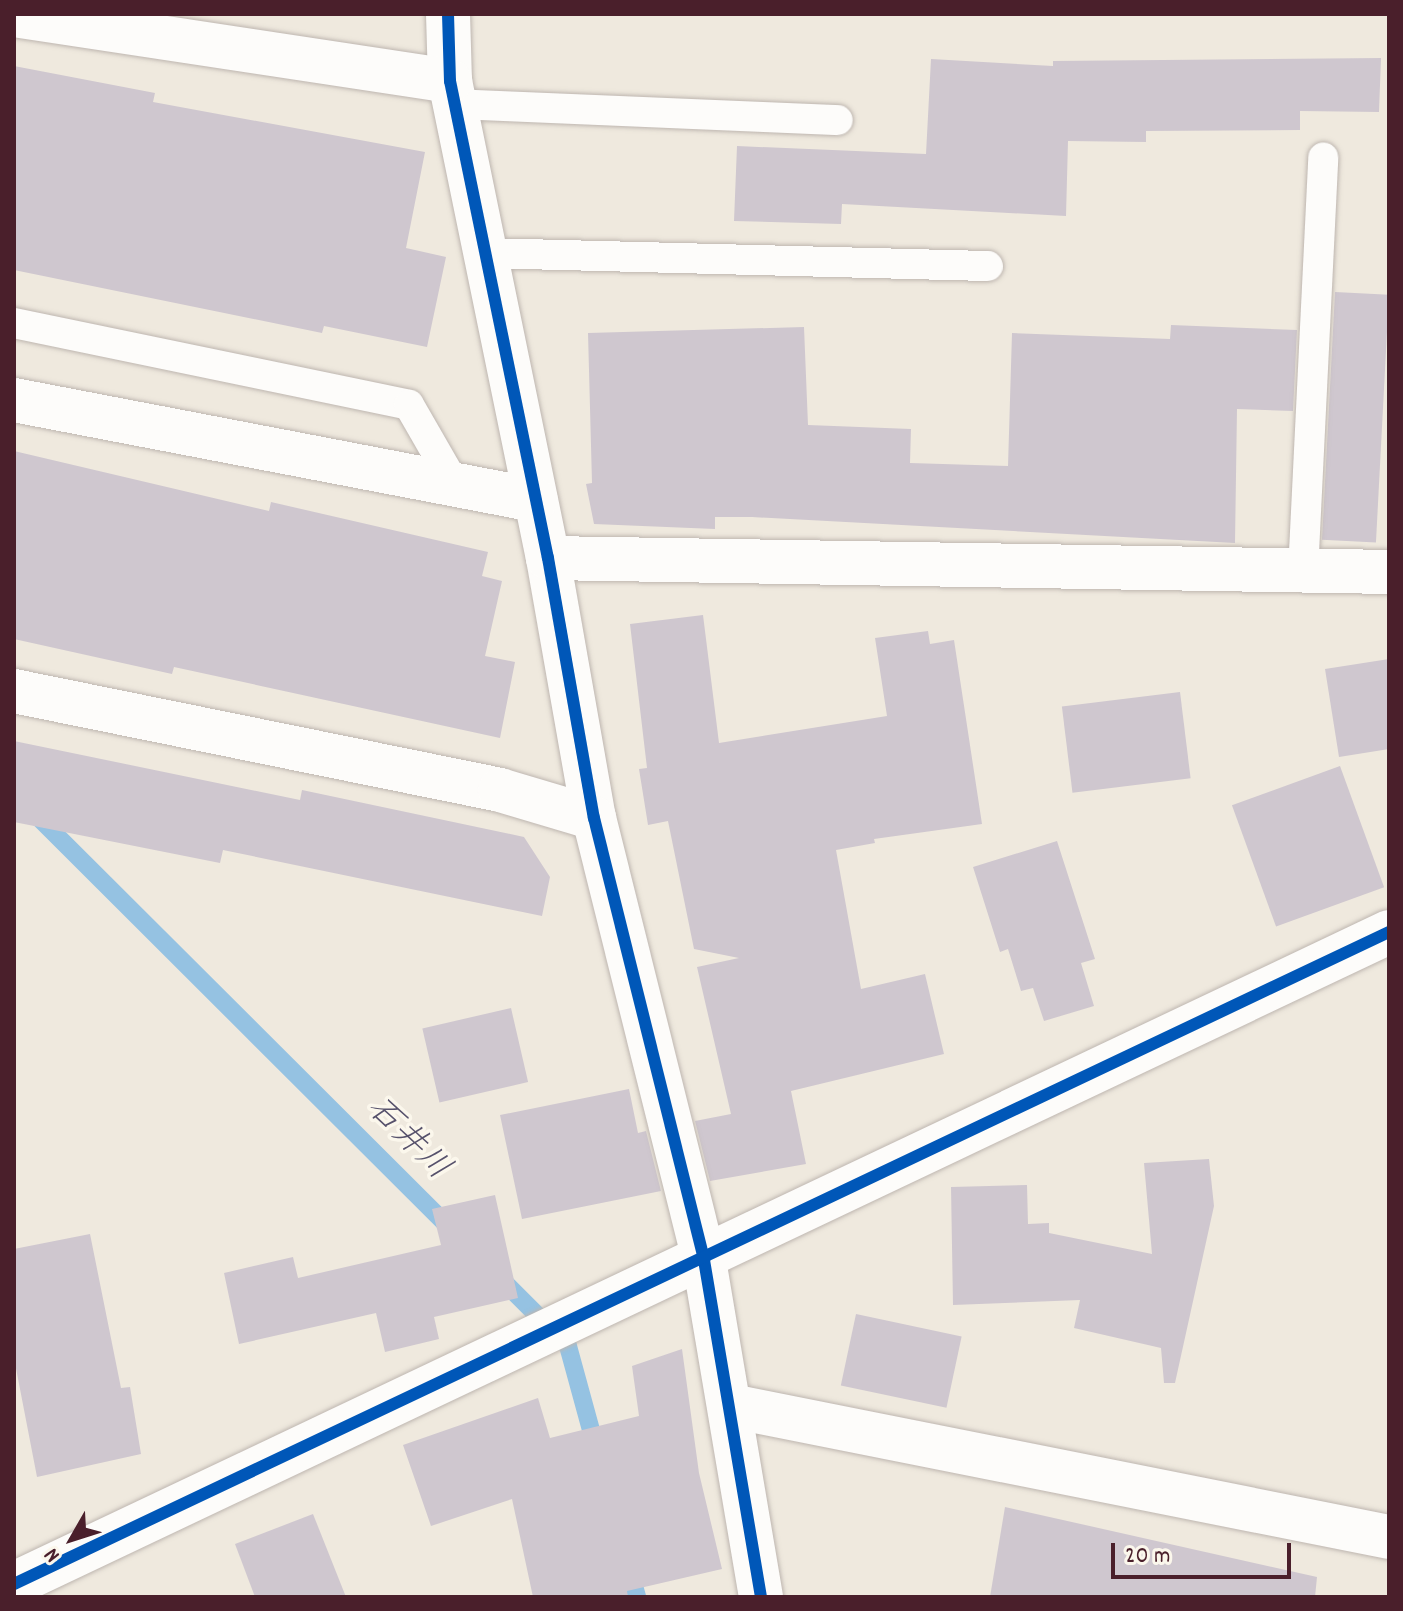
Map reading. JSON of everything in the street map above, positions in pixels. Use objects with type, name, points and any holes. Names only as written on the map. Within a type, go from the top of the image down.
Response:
[{"type":"street","points":[[448,14],[452,93],[548,558],[594,818],[704,1260],[761,1597]]},
{"type":"street","points":[[14,15],[452,93]]},
{"type":"street","points":[[14,400],[535,500]]},
{"type":"street","points":[[548,558],[1303,573],[1389,572]]},
{"type":"street","points":[[14,691],[500,790],[594,818]]},
{"type":"street","points":[[14,1584],[704,1260],[1389,932]]},
{"type":"street","points":[[731,1406],[1389,1537]]},
{"type":"lane","points":[[452,93],[838,120]]},
{"type":"lane","points":[[1303,573],[1323,157]]},
{"type":"lane","points":[[484,253],[988,266]]},
{"type":"lane","points":[[14,323],[409,405],[455,485]]},
{"type":"building","points":[[1381,58],[1379,112],[1300,111],[1300,130],[1146,131],[1146,142],[1068,141],[1066,216],[842,204],[841,224],[734,221],[737,146],[926,154],[931,59],[1053,66],[1053,61]]},
{"type":"building","points":[[14,66],[155,93],[153,102],[425,152],[406,248],[446,257],[427,347],[324,326],[322,333],[14,270]]},
{"type":"building","points":[[1335,292],[1389,295],[1376,542],[1322,540]]},
{"type":"building","points":[[1171,325],[1297,330],[1293,411],[1237,409],[1235,543],[752,517],[715,517],[715,529],[594,524],[586,484],[592,483],[588,333],[804,327],[808,425],[911,429],[910,463],[1008,466],[1012,333],[1170,339]]},
{"type":"building","points":[[14,451],[269,511],[271,502],[488,552],[482,576],[502,581],[485,656],[515,662],[500,738],[174,667],[172,674],[14,639]]},
{"type":"building","points":[[703,615],[719,743],[887,716],[875,638],[928,631],[930,644],[954,640],[982,824],[874,839],[875,843],[836,850],[861,989],[925,974],[944,1054],[791,1091],[806,1164],[710,1181],[695,1121],[731,1114],[697,967],[739,958],[694,949],[668,821],[648,825],[639,769],[647,768],[630,624]]},
{"type":"building","points":[[1389,659],[1389,749],[1339,757],[1325,669]]},
{"type":"building","points":[[1180,692],[1191,778],[1072,793],[1062,707]]},
{"type":"building","points":[[14,741],[300,800],[302,790],[524,837],[550,877],[542,916],[223,850],[220,863],[14,822]]},
{"type":"building","points":[[1340,766],[1384,887],[1276,927],[1232,805]]},
{"type":"building","points":[[1057,841],[1095,959],[1081,963],[1094,1006],[1044,1021],[1033,988],[1021,991],[1008,949],[1000,952],[973,867]]},
{"type":"building","points":[[511,1008],[528,1082],[439,1103],[422,1028]]},
{"type":"building","points":[[629,1089],[638,1133],[646,1131],[661,1191],[522,1219],[500,1115]]},
{"type":"building","points":[[1209,1159],[1214,1206],[1175,1383],[1164,1383],[1161,1348],[1074,1328],[1080,1300],[953,1305],[951,1187],[1027,1185],[1028,1224],[1049,1223],[1049,1233],[1152,1254],[1144,1163]]},
{"type":"building","points":[[495,1195],[518,1298],[434,1317],[439,1339],[385,1352],[376,1313],[239,1344],[224,1273],[293,1257],[298,1278],[441,1245],[432,1209]]},
{"type":"building","points":[[90,1234],[121,1388],[130,1387],[141,1454],[37,1477],[14,1358],[14,1249]]},
{"type":"building","points":[[856,1314],[962,1336],[946,1408],[841,1385]]},
{"type":"building","points":[[682,1349],[699,1473],[722,1569],[627,1591],[628,1597],[533,1597],[512,1499],[431,1526],[403,1445],[538,1398],[550,1438],[639,1416],[632,1366]]},
{"type":"building","points":[[1005,1507],[1317,1577],[1315,1597],[990,1597]]},
{"type":"building","points":[[313,1514],[346,1597],[255,1597],[235,1544]]},
{"type":"waterway","name":"石井川","points":[[14,799],[25,804],[448,1226]]},
{"type":"waterway","name":"石井川","points":[[500,1278],[568,1346],[597,1452]]},
{"type":"waterway","name":"石井川","points":[[628,1565],[637,1597]]},
{"type":"cycle path","points":[[448,14],[450,81],[548,558],[594,818],[704,1260],[761,1597]]},
{"type":"cycle path","points":[[14,1584],[1389,932]]}]
